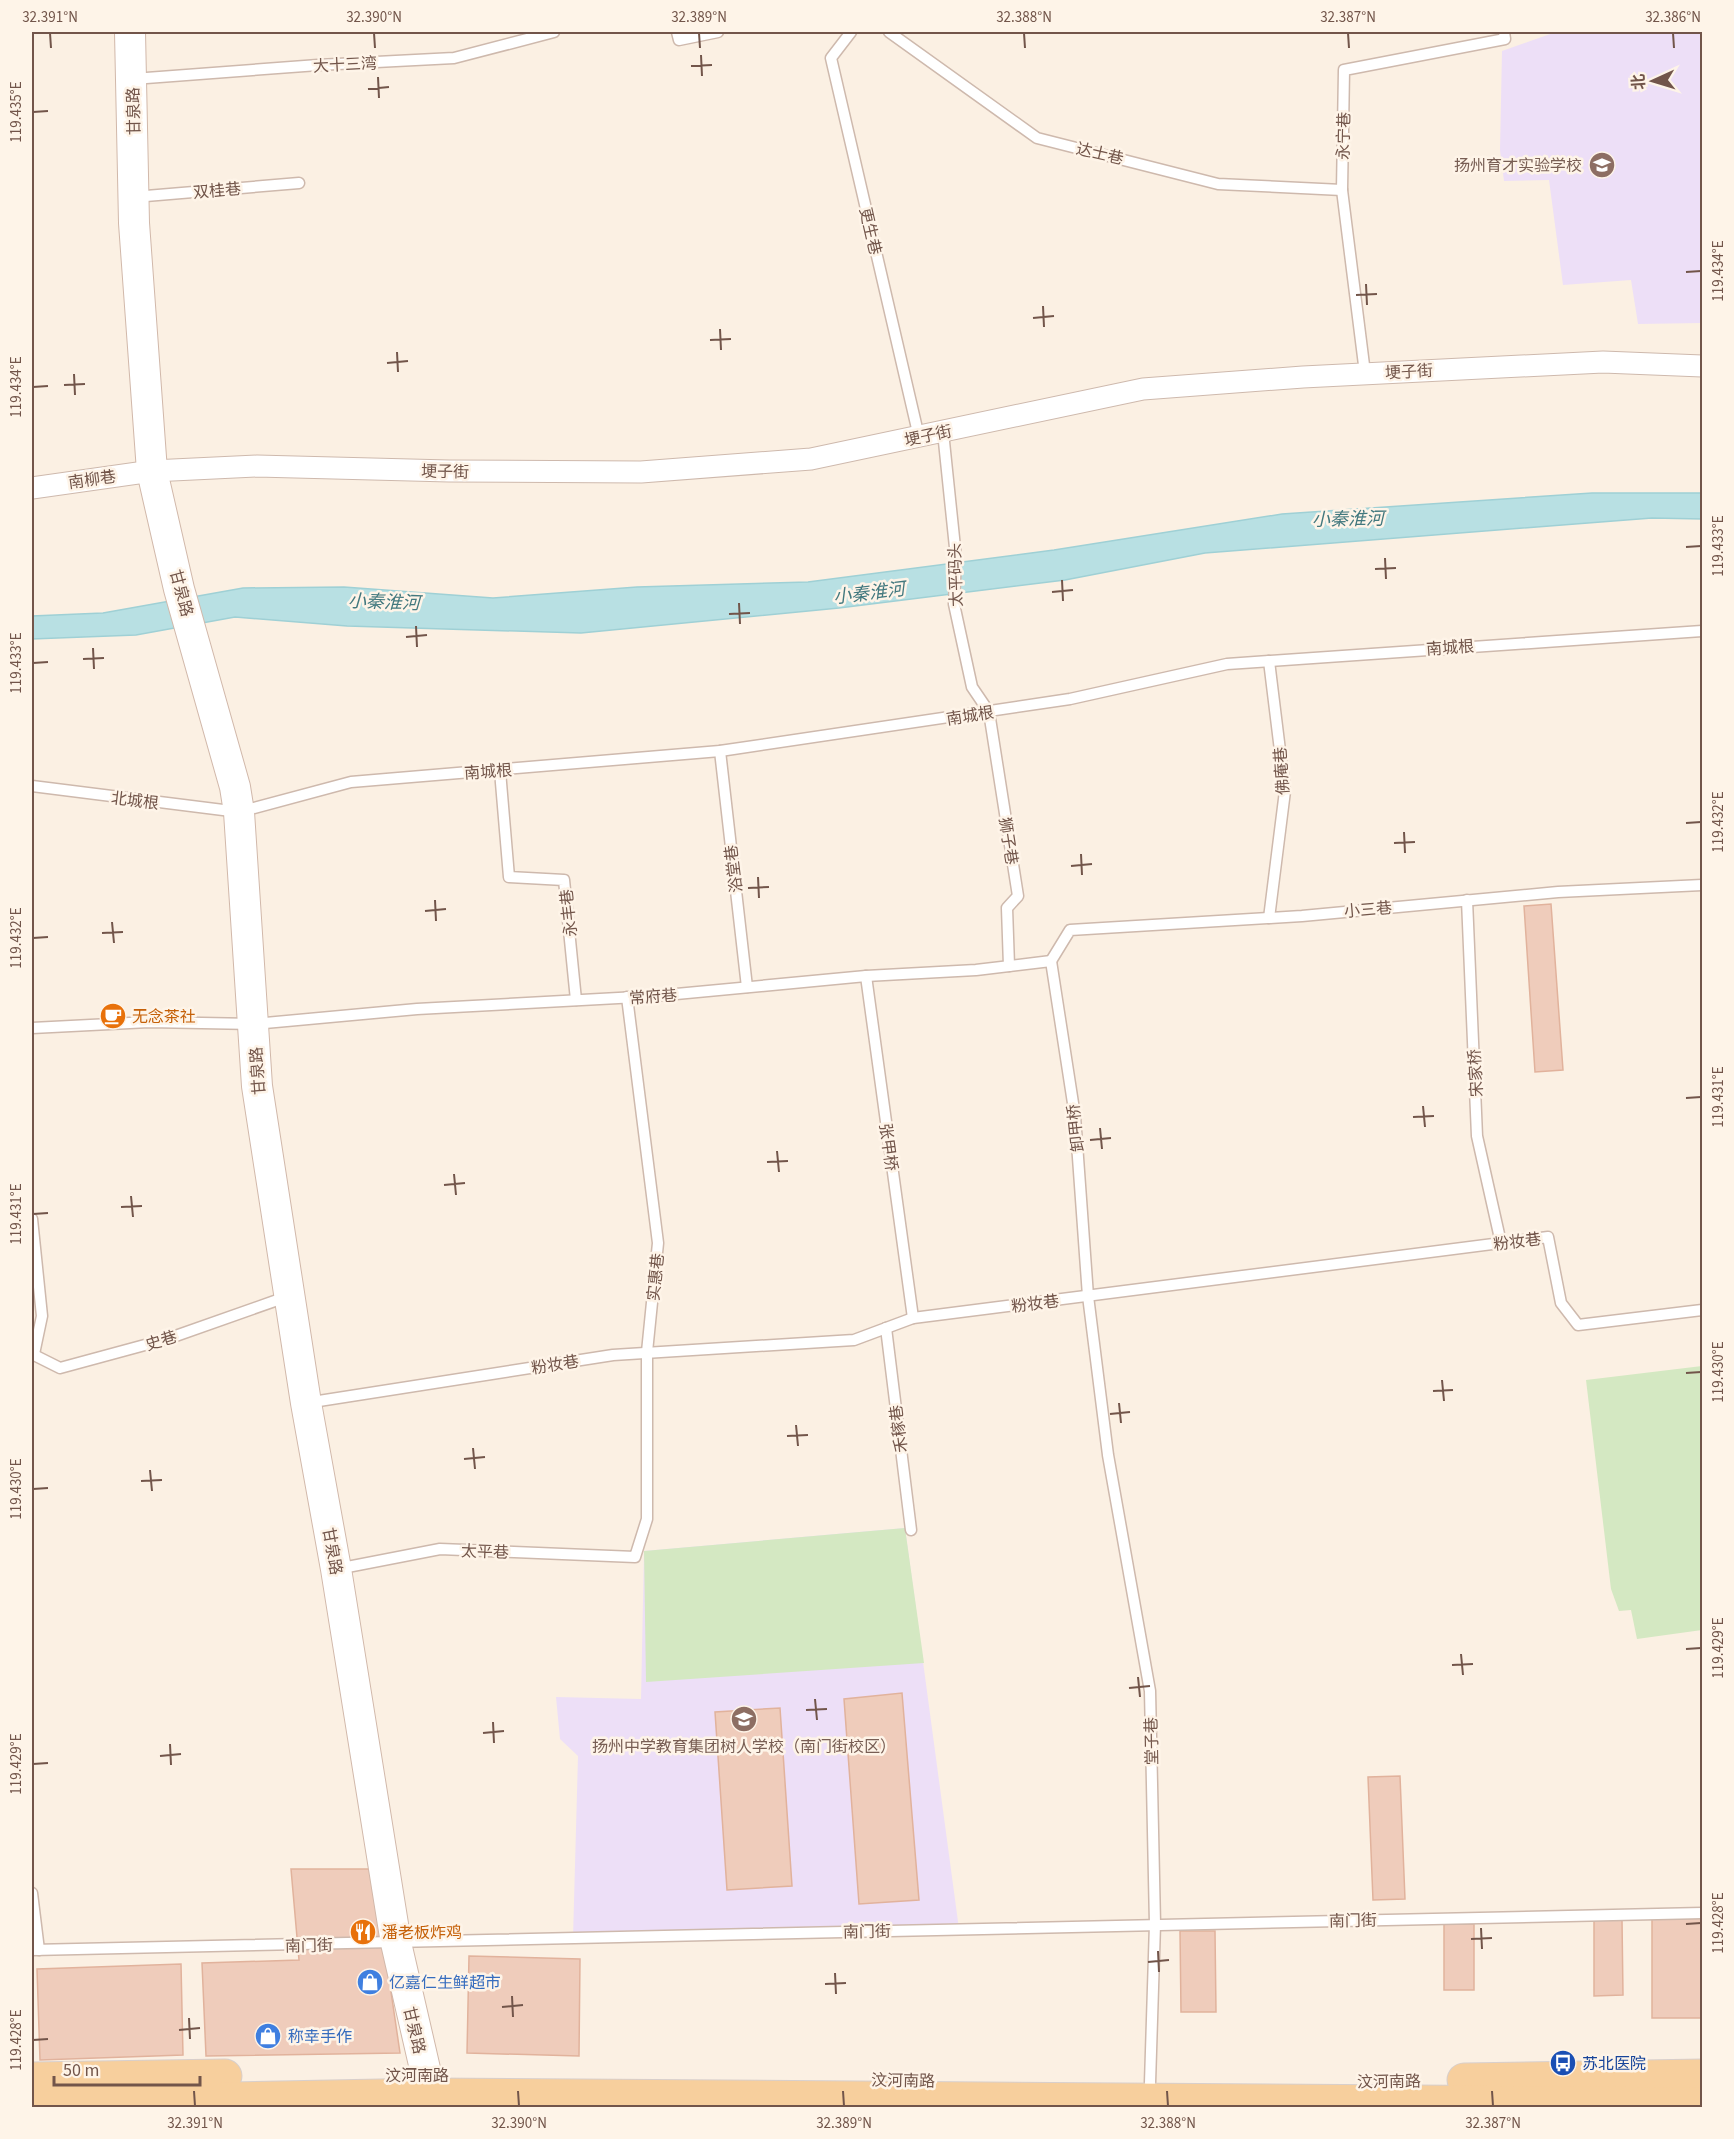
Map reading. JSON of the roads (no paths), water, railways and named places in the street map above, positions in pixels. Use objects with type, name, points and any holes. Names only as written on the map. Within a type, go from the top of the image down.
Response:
[{"type":"main road","name":"汶河南路","points":[[1150,2096],[1702,2076]]},
{"type":"main road","name":"汶河南路","points":[[32,2079],[430,2092],[1150,2096],[1702,2104]]},
{"type":"main road","name":"汶河南路","points":[[32,2103],[430,2092]]},
{"type":"street","name":"甘泉路","points":[[130,32],[133,79],[134,197],[152,471],[179,589],[235,788],[239,812],[257,1086],[306,1403],[336,1569],[396,1943],[430,2092]]},
{"type":"street","name":"埂子街","points":[[152,471],[257,466],[448,471],[641,472],[811,459],[1143,389],[1365,373],[1603,362],[1702,366]]},
{"type":"street","name":"南柳巷","points":[[32,488],[152,471]]},
{"type":"lane","name":"大十三湾","points":[[133,79],[318,65],[454,58],[554,32]]},
{"type":"lane","points":[[677,32],[679,40],[718,32]]},
{"type":"lane","name":"更生巷","points":[[851,32],[831,58],[919,436]]},
{"type":"lane","name":"达士巷","points":[[890,32],[1037,138],[1125,158],[1218,184],[1342,190]]},
{"type":"lane","name":"永宁巷","points":[[1365,373],[1342,190],[1344,70],[1505,39],[1504,32]]},
{"type":"lane","name":"双桂巷","points":[[134,197],[299,183]]},
{"type":"lane","name":"太平码头","points":[[943,432],[956,557],[954,604],[972,687],[988,712]]},
{"type":"lane","name":"南城根","points":[[239,812],[351,782],[720,751],[1070,699],[1227,664],[1702,631]]},
{"type":"lane","name":"佛庵巷","points":[[1269,661],[1285,791],[1269,918]]},
{"type":"lane","name":"狮子巷","points":[[988,712],[1018,896],[1006,908],[1009,966]]},
{"type":"lane","name":"浴堂巷","points":[[720,751],[747,987]]},
{"type":"lane","name":"永丰巷","points":[[500,771],[509,877],[564,880],[576,1000]]},
{"type":"lane","name":"北城根","points":[[32,786],[239,812]]},
{"type":"lane","name":"小三巷","points":[[1051,961],[1070,930],[1269,918],[1558,892],[1702,885]]},
{"type":"lane","name":"宋家桥","points":[[1467,900],[1478,1136],[1501,1243]]},
{"type":"lane","name":"常府巷","points":[[32,1028],[149,1022],[254,1024],[417,1009],[627,998],[1051,961]]},
{"type":"lane","name":"卸甲桥","points":[[1051,961],[1075,1116],[1088,1296]]},
{"type":"lane","name":"张甲桥","points":[[866,976],[913,1318]]},
{"type":"lane","name":"实惠巷","points":[[627,998],[658,1243],[647,1352],[647,1519],[635,1557]]},
{"type":"lane","points":[[32,1219],[42,1316],[33,1354]]},
{"type":"lane","name":"粉妆巷","points":[[306,1403],[613,1354],[854,1340],[913,1318],[1548,1237],[1562,1303],[1578,1325],[1702,1310]]},
{"type":"lane","name":"史巷","points":[[33,1354],[60,1368],[167,1339],[291,1295]]},
{"type":"lane","name":"堂子巷","points":[[1088,1296],[1108,1455],[1150,1691],[1155,1924],[1150,2096]]},
{"type":"lane","name":"禾稼巷","points":[[886,1328],[911,1530]]},
{"type":"lane","name":"太平巷","points":[[336,1569],[440,1549],[635,1557]]},
{"type":"lane","points":[[32,1893],[35,1950]]},
{"type":"lane","name":"南门街","points":[[35,1950],[1702,1913]]},
{"type":"water","name":"小秦淮河","points":[[1592,493],[1702,493],[1702,519],[1652,518],[1205,553],[1065,580],[839,608],[581,633],[347,626],[235,617],[136,635],[32,639],[32,616],[103,613],[243,588],[344,587],[493,598],[637,587],[808,582],[1054,550],[1282,514]]},
{"type":"place","name":"扬州育才实验学校","points":[[1602,165]]},
{"type":"place","name":"无念茶社","points":[[113,1016]]},
{"type":"place","name":"扬州中学教育集团树人学校（南门街校区）","points":[[744,1719]]},
{"type":"place","name":"潘老板炸鸡","points":[[363,1932]]},
{"type":"place","name":"亿嘉仁生鲜超市","points":[[370,1982]]},
{"type":"place","name":"称幸手作","points":[[268,2036]]},
{"type":"place","name":"苏北医院","points":[[1563,2063]]}]
